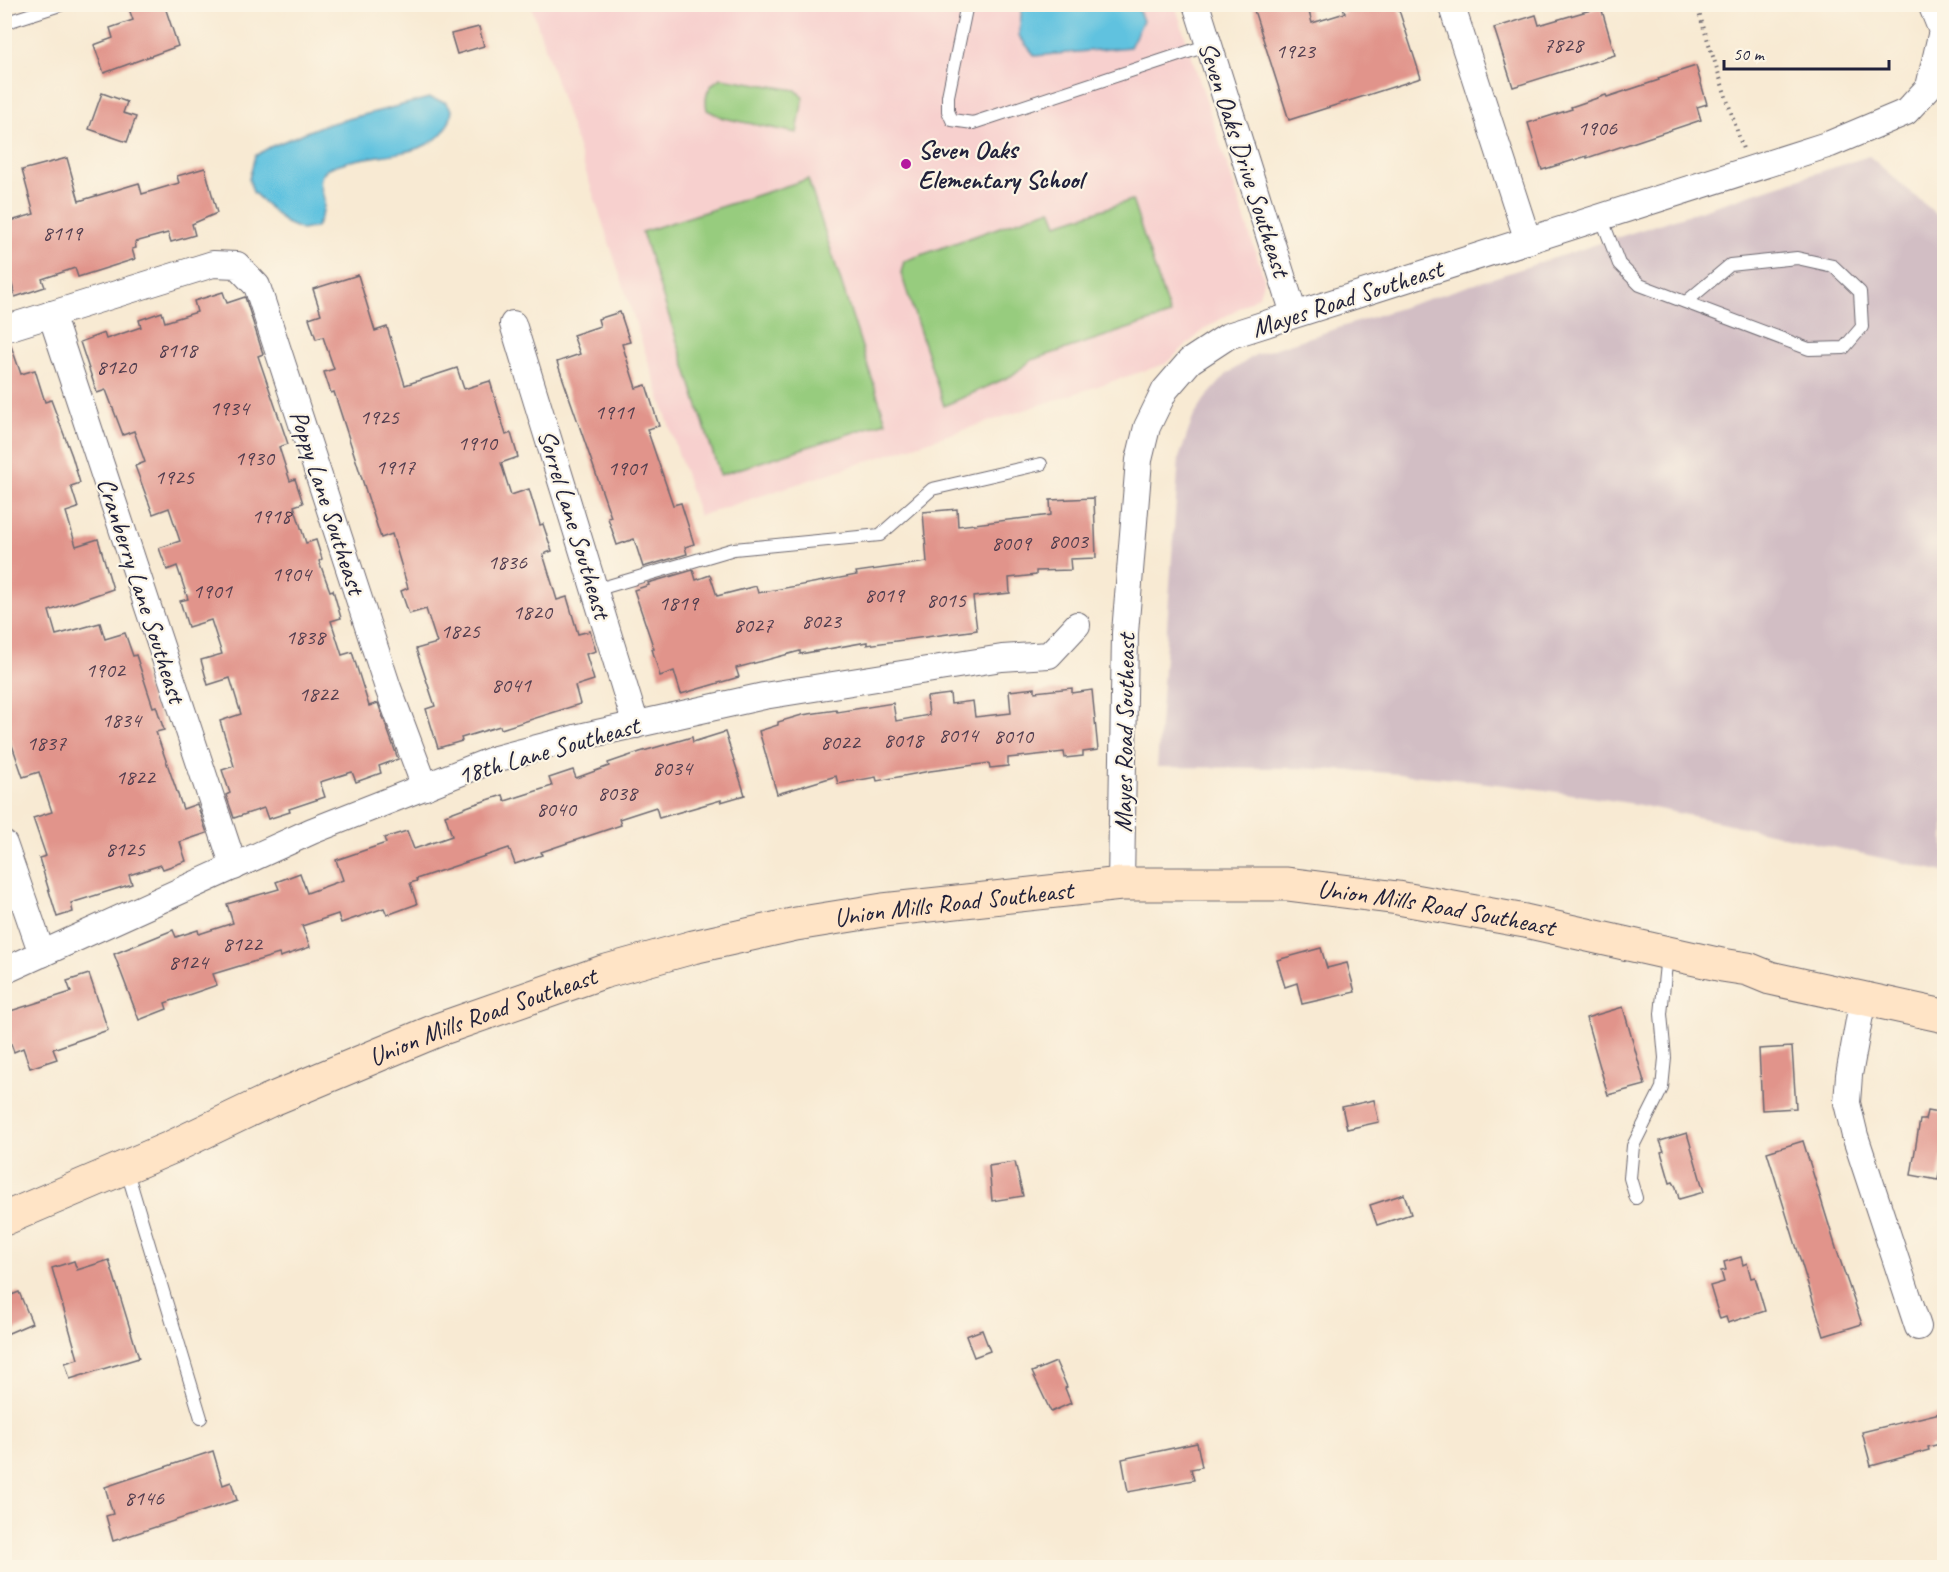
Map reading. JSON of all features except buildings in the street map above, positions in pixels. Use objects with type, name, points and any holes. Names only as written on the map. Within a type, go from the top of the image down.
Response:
[{"type":"street","name":"Seven Oaks Drive Southeast","points":[[1196,4],[1294,314]]},
{"type":"street","points":[[1452,4],[1528,241]]},
{"type":"street","name":"Mayes Road Southeast","points":[[1121,884],[1125,633],[1139,460],[1147,427],[1165,390],[1190,361],[1228,336],[1750,170],[1871,129],[1906,112],[1937,85],[1942,31],[1939,19]]},
{"type":"street","name":"Poppy Lane Southeast","points":[[51,314],[213,264],[237,265],[257,286],[388,688],[425,787]]},
{"type":"street","points":[[4,329],[51,314]]},
{"type":"street","name":"Cranberry Lane Southeast","points":[[51,314],[234,867]]},
{"type":"street","name":"Sorrel Lane Southeast","points":[[513,324],[636,725]]},
{"type":"street","name":"18th Lane Southeast","points":[[4,971],[312,831],[495,759],[764,696],[1002,658],[1049,655],[1077,626]]},
{"type":"street","points":[[4,844],[42,954]]},
{"type":"street","name":"Union Mills Road Southeast","points":[[4,1219],[170,1148],[267,1101],[440,1029],[603,972],[693,947],[796,924],[883,910],[1121,884],[1298,885],[1398,898],[1491,915],[1748,969],[1770,978],[1944,1016]]},
{"type":"street","points":[[1863,999],[1849,1076],[1847,1103],[1855,1136],[1918,1327]]},
{"type":"lane","points":[[4,23],[63,4]]},
{"type":"lane","points":[[967,4],[948,96],[948,111],[952,120],[962,123],[973,123],[1209,45]]},
{"type":"lane","points":[[1601,217],[1619,264],[1640,285],[1809,349],[1844,348],[1862,327],[1860,292],[1833,266],[1797,258],[1730,265],[1686,302]]},
{"type":"lane","points":[[595,590],[734,549],[880,535],[932,489],[1041,464]]},
{"type":"lane","points":[[1636,1198],[1630,1178],[1633,1146],[1662,1088],[1665,1058],[1661,1014],[1667,953]]},
{"type":"lane","points":[[126,1167],[201,1418]]},
{"type":"path","points":[[1696,4],[1750,170]]},
{"type":"shaded area","name":"Seven Oaks Elementary School","points":[[531,5],[1175,5],[1264,278],[1259,296],[1206,328],[1165,364],[699,516]]},
{"type":"shaded area","points":[[1869,156],[1944,221],[1944,872],[1635,804],[1545,790],[1377,772],[1299,768],[1157,767],[1179,458],[1193,418],[1204,400],[1227,374],[1255,355]]},
{"type":"green space","points":[[721,78],[796,90],[803,98],[797,133],[723,118],[707,110],[708,91]]},
{"type":"green space","points":[[808,179],[886,422],[720,475],[642,232]]},
{"type":"green space","points":[[1132,200],[1170,315],[1032,360],[1011,376],[944,406],[901,273],[904,261],[1051,209],[1057,224]]},
{"type":"water","points":[[1022,5],[1137,5],[1143,21],[1130,47],[1035,56],[1019,36]]},
{"type":"water","points":[[429,98],[445,102],[452,110],[447,126],[438,138],[409,151],[358,159],[326,170],[320,181],[324,207],[316,227],[302,230],[286,223],[253,192],[249,179],[255,156],[270,147],[321,126]]},
{"type":"place","name":"Seven Oaks Elementary School","points":[[906,164]]}]
